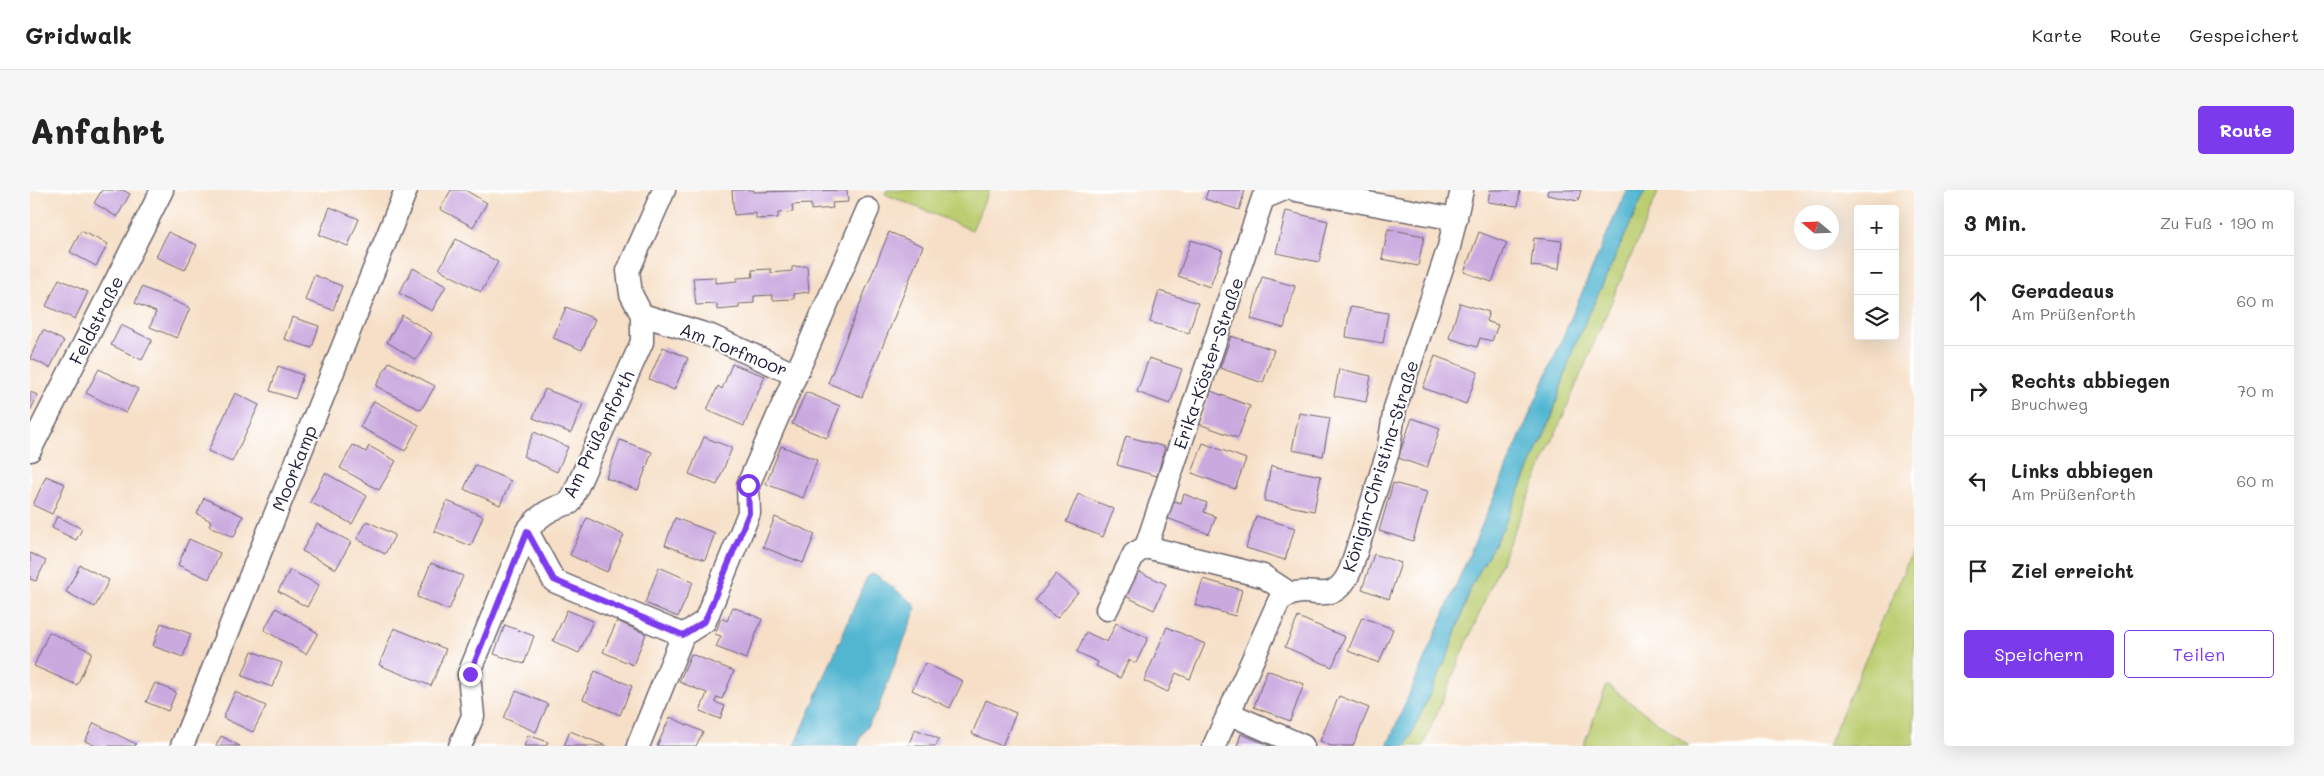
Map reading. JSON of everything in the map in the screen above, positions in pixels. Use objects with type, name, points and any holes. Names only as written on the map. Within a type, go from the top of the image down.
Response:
[{"type":"street","name":"Feldstraße","points":[[30,450],[162,190]]},
{"type":"street","name":"Moorkamp","points":[[182,746],[406,190]]},
{"type":"street","name":"Am Prüßenforth","points":[[460,746],[472,716],[470,674],[527,531],[538,517],[553,508],[570,503],[642,342],[642,315],[631,294],[628,271],[664,190]]},
{"type":"street","name":"Erika-Köster-Straße","points":[[1107,610],[1134,554],[1146,547],[1263,198],[1282,190]]},
{"type":"street","points":[[1296,190],[1456,219]]},
{"type":"street","name":"Königin-Christina-Straße","points":[[1289,593],[1332,593],[1344,584],[1350,571],[1388,452],[1395,408],[1449,247],[1462,190]]},
{"type":"street","points":[[638,746],[683,635],[705,621],[749,513],[748,485],[868,208]]},
{"type":"street","name":"Am Torfmoor","points":[[642,315],[710,336],[796,375]]},
{"type":"street","points":[[527,531],[554,580],[683,635]]},
{"type":"street","points":[[1146,547],[1262,576],[1289,593],[1279,602],[1272,615],[1214,746]]},
{"type":"street","points":[[1228,714],[1303,746]]},
{"type":"green space","points":[[887,190],[989,190],[972,230],[885,194]]},
{"type":"green space","points":[[1646,190],[1659,190],[1423,746],[1406,746],[1448,655],[1472,585],[1503,528],[1552,417],[1573,349]]},
{"type":"green space","points":[[1914,547],[1914,746],[1828,746]]},
{"type":"green space","points":[[1607,685],[1689,746],[1583,746]]},
{"type":"water","points":[[1626,190],[1646,190],[1573,349],[1552,416],[1503,528],[1472,585],[1448,655],[1406,746],[1387,746]]},
{"type":"water","points":[[872,574],[878,576],[914,604],[916,609],[877,711],[860,737],[858,746],[795,746],[867,577]]},
{"type":"building","points":[[102,190],[123,190],[130,194],[117,217],[94,203]]},
{"type":"building","points":[[451,190],[465,190],[487,203],[473,227],[440,209]]},
{"type":"building","points":[[732,190],[754,190],[754,192],[847,190],[848,202],[832,203],[833,208],[811,210],[811,204],[792,205],[793,212],[778,213],[778,218],[756,219],[756,213],[734,215]]},
{"type":"building","points":[[1208,190],[1245,190],[1239,210],[1205,199]]},
{"type":"building","points":[[1490,190],[1520,190],[1518,206],[1488,202]]},
{"type":"building","points":[[1548,190],[1581,190],[1578,201],[1547,195]]},
{"type":"building","points":[[330,207],[359,219],[348,246],[319,235]]},
{"type":"building","points":[[1286,211],[1328,221],[1319,262],[1276,253]]},
{"type":"building","points":[[1388,229],[1424,236],[1418,266],[1382,259]]},
{"type":"building","points":[[81,231],[108,244],[96,266],[70,252]]},
{"type":"building","points":[[168,232],[197,245],[185,270],[156,257]]},
{"type":"building","points":[[889,232],[923,246],[862,397],[828,383]]},
{"type":"building","points":[[1479,232],[1507,243],[1492,282],[1464,272]]},
{"type":"building","points":[[1534,238],[1562,241],[1559,269],[1531,266]]},
{"type":"building","points":[[456,239],[498,262],[481,292],[439,269]]},
{"type":"building","points":[[1191,240],[1223,251],[1210,287],[1178,276]]},
{"type":"building","points":[[807,266],[809,292],[794,294],[794,299],[773,300],[772,295],[754,296],[754,303],[739,304],[739,308],[717,310],[717,304],[696,305],[693,278],[715,277],[715,283],[737,281],[737,278],[753,277],[752,270],[771,269],[771,273],[792,271],[792,267]]},
{"type":"building","points":[[413,268],[446,286],[432,311],[399,293]]},
{"type":"building","points":[[314,275],[342,286],[333,310],[305,300]]},
{"type":"building","points":[[1262,277],[1295,286],[1284,328],[1251,319]]},
{"type":"building","points":[[59,279],[88,292],[75,319],[46,306]]},
{"type":"building","points":[[142,287],[190,308],[177,338],[150,327],[156,312],[135,303]]},
{"type":"building","points":[[1159,291],[1198,303],[1189,333],[1150,322]]},
{"type":"building","points":[[1460,303],[1489,312],[1486,321],[1498,325],[1492,341],[1480,338],[1477,347],[1449,338]]},
{"type":"building","points":[[566,307],[595,319],[582,350],[553,338]]},
{"type":"building","points":[[1350,307],[1388,313],[1383,343],[1346,337]]},
{"type":"building","points":[[402,315],[432,333],[416,360],[387,342]]},
{"type":"building","points":[[292,317],[319,326],[312,348],[284,339]]},
{"type":"building","points":[[121,325],[152,340],[142,360],[111,345]]},
{"type":"building","points":[[43,330],[64,341],[50,368],[30,358]]},
{"type":"building","points":[[1231,336],[1274,350],[1263,383],[1220,368]]},
{"type":"building","points":[[663,347],[688,358],[674,390],[649,379]]},
{"type":"building","points":[[1435,356],[1478,372],[1466,404],[1423,388]]},
{"type":"building","points":[[1149,358],[1182,369],[1170,404],[1137,392]]},
{"type":"building","points":[[389,362],[435,386],[421,410],[376,386]]},
{"type":"building","points":[[732,364],[765,376],[744,426],[707,410],[718,386],[722,389]]},
{"type":"building","points":[[278,366],[303,375],[295,399],[270,391]]},
{"type":"building","points":[[99,369],[138,389],[126,413],[86,393]]},
{"type":"building","points":[[1339,369],[1371,376],[1366,402],[1334,396]]},
{"type":"building","points":[[545,389],[583,404],[571,433],[533,418]]},
{"type":"building","points":[[1211,391],[1250,406],[1238,438],[1199,424]]},
{"type":"building","points":[[30,392],[38,395],[30,411]]},
{"type":"building","points":[[806,392],[840,406],[827,438],[792,424]]},
{"type":"building","points":[[235,393],[259,405],[232,462],[208,451]]},
{"type":"building","points":[[374,401],[419,425],[405,451],[360,427]]},
{"type":"building","points":[[1299,413],[1330,418],[1323,456],[1292,450]]},
{"type":"building","points":[[1412,418],[1440,428],[1427,468],[1398,458]]},
{"type":"building","points":[[534,432],[568,447],[557,472],[523,456]]},
{"type":"building","points":[[1126,436],[1165,447],[1157,476],[1117,465]]},
{"type":"building","points":[[704,437],[732,448],[717,485],[689,474]]},
{"type":"building","points":[[620,440],[652,452],[638,490],[606,478]]},
{"type":"building","points":[[1203,443],[1246,459],[1235,489],[1192,473]]},
{"type":"building","points":[[353,445],[366,452],[369,446],[396,461],[379,490],[340,468]]},
{"type":"building","points":[[781,446],[817,460],[803,498],[766,484]]},
{"type":"building","points":[[475,465],[511,481],[500,505],[464,489]]},
{"type":"building","points":[[1271,466],[1321,476],[1314,511],[1264,501]]},
{"type":"building","points":[[325,473],[367,496],[352,524],[310,502]]},
{"type":"building","points":[[46,476],[65,484],[52,514],[33,505]]},
{"type":"building","points":[[1393,483],[1427,492],[1413,541],[1379,531]]},
{"type":"building","points":[[1078,494],[1114,509],[1103,537],[1066,522]]},
{"type":"building","points":[[1184,494],[1207,503],[1204,512],[1216,517],[1209,534],[1167,518],[1174,501],[1181,503]]},
{"type":"building","points":[[204,498],[243,516],[234,537],[209,526],[211,521],[197,514]]},
{"type":"building","points":[[447,501],[483,516],[471,546],[434,531]]},
{"type":"building","points":[[57,516],[82,529],[76,540],[52,528]]},
{"type":"building","points":[[1256,516],[1295,528],[1285,560],[1246,548]]},
{"type":"building","points":[[775,517],[815,534],[803,563],[763,547]]},
{"type":"building","points":[[587,518],[624,535],[607,572],[570,555]]},
{"type":"building","points":[[675,518],[715,533],[705,560],[665,545]]},
{"type":"building","points":[[367,521],[395,535],[385,554],[357,539]]},
{"type":"building","points":[[317,524],[351,542],[336,569],[302,551]]},
{"type":"building","points":[[189,539],[220,553],[209,579],[178,565]]},
{"type":"building","points":[[30,553],[46,561],[36,581],[30,579]]},
{"type":"building","points":[[1374,554],[1401,563],[1389,599],[1362,589]]},
{"type":"building","points":[[431,563],[463,576],[449,610],[417,597]]},
{"type":"building","points":[[80,565],[109,580],[95,607],[66,592]]},
{"type":"building","points":[[659,567],[693,582],[678,617],[645,603]]},
{"type":"building","points":[[290,570],[319,585],[307,607],[278,591]]},
{"type":"building","points":[[1135,570],[1166,584],[1154,610],[1123,595]]},
{"type":"building","points":[[1056,574],[1078,592],[1057,618],[1035,601]]},
{"type":"building","points":[[1203,579],[1242,590],[1235,616],[1195,605]]},
{"type":"building","points":[[733,607],[762,619],[746,659],[716,647],[721,636],[715,634],[721,618],[727,621]]},
{"type":"building","points":[[276,608],[318,633],[306,654],[264,630]]},
{"type":"building","points":[[567,610],[593,621],[579,653],[553,641]]},
{"type":"building","points":[[1298,617],[1345,637],[1332,667],[1285,647]]},
{"type":"building","points":[[1362,617],[1393,629],[1379,663],[1348,651]]},
{"type":"building","points":[[617,621],[646,634],[633,665],[603,652]]},
{"type":"building","points":[[161,623],[191,634],[183,657],[153,646]]},
{"type":"building","points":[[1116,623],[1148,638],[1136,663],[1129,660],[1120,678],[1096,666],[1098,662],[1077,652],[1086,632],[1107,642]]},
{"type":"building","points":[[505,625],[534,636],[524,664],[494,654]]},
{"type":"building","points":[[1167,627],[1205,644],[1190,679],[1176,673],[1168,692],[1144,681]]},
{"type":"building","points":[[394,628],[446,649],[431,686],[379,665]]},
{"type":"building","points":[[49,632],[92,652],[77,685],[34,666]]},
{"type":"building","points":[[252,651],[282,663],[272,687],[242,676]]},
{"type":"building","points":[[691,654],[734,671],[722,699],[717,697],[715,702],[725,706],[720,719],[700,711],[707,693],[679,682]]},
{"type":"building","points":[[925,663],[963,681],[950,708],[912,690]]},
{"type":"building","points":[[1267,670],[1304,684],[1290,721],[1254,707]]},
{"type":"building","points":[[595,671],[632,686],[620,715],[583,699]]},
{"type":"building","points":[[155,683],[176,692],[168,711],[146,702]]},
{"type":"building","points":[[516,691],[548,704],[536,732],[504,718]]},
{"type":"building","points":[[235,692],[266,706],[253,732],[223,718]]},
{"type":"building","points":[[1339,696],[1369,708],[1353,746],[1331,746],[1320,741]]},
{"type":"building","points":[[986,700],[1016,713],[1002,746],[972,734]]},
{"type":"building","points":[[670,717],[703,732],[696,746],[657,746]]},
{"type":"building","points":[[94,723],[136,744],[135,746],[96,746],[85,741]]},
{"type":"building","points":[[915,729],[939,739],[936,746],[908,746]]},
{"type":"building","points":[[570,731],[606,746],[564,746]]},
{"type":"building","points":[[1241,734],[1271,746],[1237,746]]},
{"type":"building","points":[[528,735],[548,742],[546,746],[524,746]]},
{"type":"building","points":[[221,736],[240,746],[216,746]]},
{"type":"route","points":[[470,674],[527,531],[554,580],[683,635],[705,621],[749,513],[748,485]]}]
